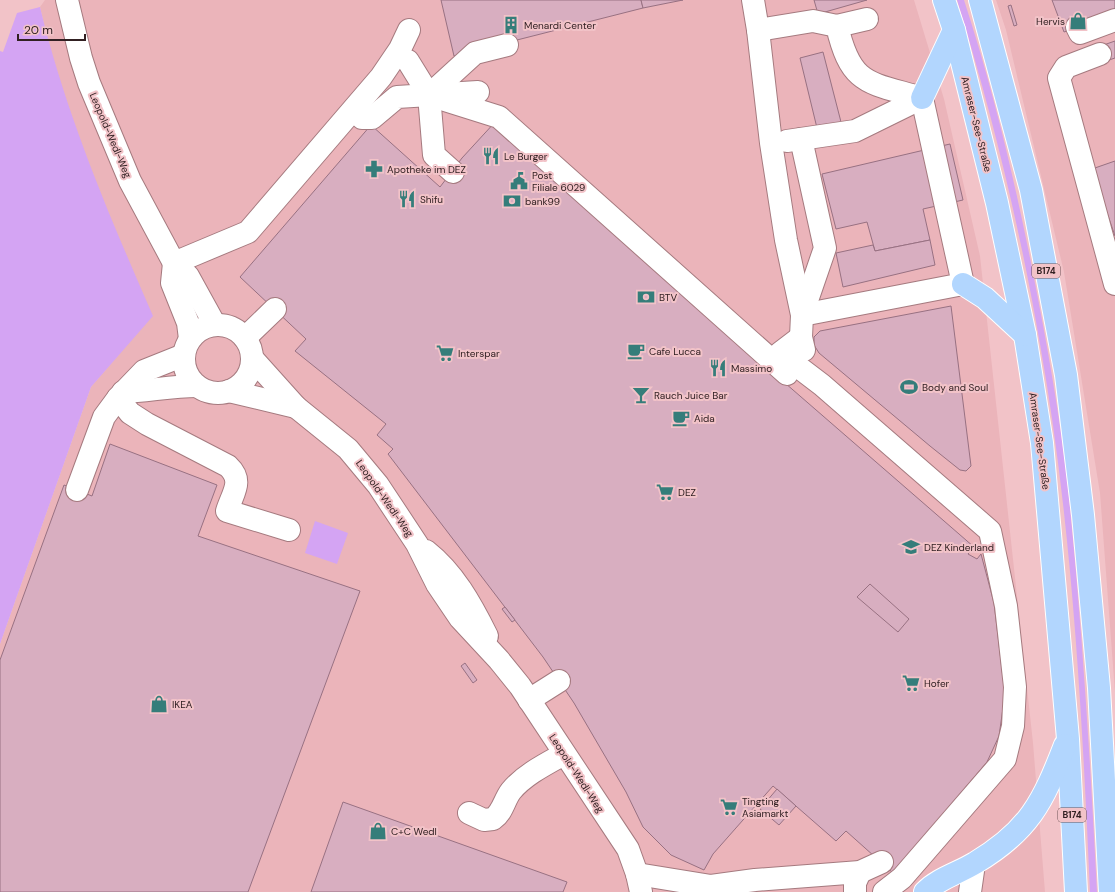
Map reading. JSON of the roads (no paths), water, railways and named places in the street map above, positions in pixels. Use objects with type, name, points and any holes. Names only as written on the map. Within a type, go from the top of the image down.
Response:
[{"type":"main road","name":"Amraser-See-Straße","points":[[944,0],[954,30],[997,203],[1025,335],[1042,443],[1068,739],[1076,892]]},
{"type":"main road","name":"B174","points":[[980,0],[1030,190],[1066,375],[1083,515],[1099,688],[1110,892]]},
{"type":"main road","points":[[922,98],[954,30]]},
{"type":"main road","points":[[963,284],[985,298],[1025,335]]},
{"type":"main road","points":[[925,892],[945,878],[974,864],[1016,834],[1033,816],[1053,777],[1068,739]]},
{"type":"street","name":"Leopold-Wedl-Weg","points":[[68,0],[81,58],[89,83],[130,181],[174,263],[188,276],[215,325]]},
{"type":"street","points":[[753,0],[758,30],[771,143],[786,240],[802,315],[801,337],[811,385]]},
{"type":"street","points":[[758,30],[813,21],[837,26],[867,19]]},
{"type":"street","points":[[1077,27],[1080,33],[1115,20]]},
{"type":"street","points":[[837,26],[848,62],[858,75],[876,84],[922,98]]},
{"type":"street","points":[[77,490],[104,417],[121,395],[144,371],[187,347],[206,327],[215,325],[226,326],[236,331],[248,348],[250,369],[246,378],[238,386],[229,391],[218,393],[207,391],[197,386],[189,378],[185,367],[187,347],[188,323],[172,283],[174,263],[248,232],[381,77],[400,49],[409,30]]},
{"type":"street","points":[[429,95],[475,52],[506,45]]},
{"type":"street","points":[[1100,54],[1066,67],[1059,78],[1115,284]]},
{"type":"street","points":[[408,61],[429,95],[434,155],[453,172]]},
{"type":"street","points":[[362,118],[372,118],[397,97],[478,92]]},
{"type":"street","points":[[429,95],[499,117],[811,385],[990,531],[1006,606],[1015,686],[1013,726],[1005,759],[902,878],[884,892]]},
{"type":"street","points":[[771,143],[855,131],[922,98]]},
{"type":"street","points":[[802,315],[963,284],[922,98]]},
{"type":"street","points":[[801,139],[825,248],[802,315]]},
{"type":"street","points":[[248,348],[275,309]]},
{"type":"street","points":[[801,337],[780,353],[811,385]]},
{"type":"street","name":"Leopold-Wedl-Weg","points":[[248,348],[296,407],[324,428],[357,458],[378,485],[417,544],[442,563],[452,576],[472,608],[500,660],[529,700],[628,850],[639,883]]},
{"type":"street","points":[[121,395],[176,386],[197,386]]},
{"type":"street","name":"Leopold-Wedl-Weg","points":[[229,391],[296,407]]},
{"type":"street","points":[[121,395],[130,413],[147,424],[228,466],[235,473],[237,479],[227,510],[290,530]]},
{"type":"street","points":[[529,700],[559,681]]},
{"type":"street","points":[[469,813],[484,820],[493,819],[502,808],[508,795],[519,782],[564,754]]},
{"type":"street","points":[[639,883],[704,889],[804,876],[857,882],[882,862]]},
{"type":"street","points":[[970,892],[974,864]]},
{"type":"place","name":"Hervis","points":[[1078,21]]},
{"type":"place","name":"Menardi Center","points":[[511,25]]},
{"type":"place","name":"Le Burger","points":[[491,156]]},
{"type":"place","name":"Apotheke im DEZ","points":[[374,169]]},
{"type":"place","name":"Post Filiale 6029","points":[[519,181]]},
{"type":"place","name":"Shifu","points":[[407,199]]},
{"type":"place","name":"bank99","points":[[512,201]]},
{"type":"place","name":"BTV","points":[[646,297]]},
{"type":"place","name":"Cafe Lucca","points":[[636,351]]},
{"type":"place","name":"Interspar","points":[[445,353]]},
{"type":"place","name":"Massimo","points":[[718,368]]},
{"type":"place","name":"Body and Soul","points":[[909,387]]},
{"type":"place","name":"Rauch Juice Bar","points":[[641,395]]},
{"type":"place","name":"Aida","points":[[681,418]]},
{"type":"place","name":"DEZ","points":[[665,492]]},
{"type":"place","name":"DEZ Kinderland","points":[[911,547]]},
{"type":"place","name":"Hofer","points":[[911,683]]},
{"type":"place","name":"IKEA","points":[[159,704]]},
{"type":"place","name":"Tingting Asiamarkt","points":[[729,807]]},
{"type":"place","name":"C+C Wedl","points":[[378,831]]}]
